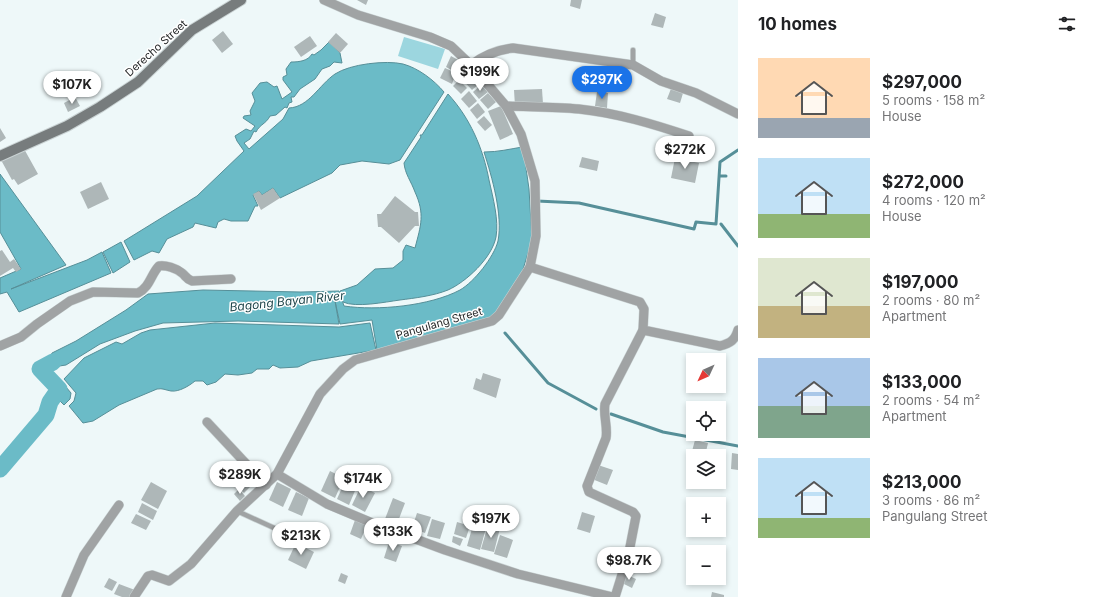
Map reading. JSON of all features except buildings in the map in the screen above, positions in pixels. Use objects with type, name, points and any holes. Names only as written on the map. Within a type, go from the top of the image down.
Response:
[{"type":"main road","name":"Derecho Street","points":[[0,156],[67,126],[100,108],[138,82],[192,30],[241,0]]},
{"type":"street","name":"Pangulang Street","points":[[134,597],[148,576],[152,575],[169,581],[191,564],[238,511],[277,474],[317,399],[343,369],[355,360],[492,321],[499,315],[530,267],[536,236],[535,181],[521,134],[506,106],[471,65],[452,46],[430,37],[358,15],[324,0]]},
{"type":"street","points":[[471,65],[484,55],[502,49],[513,48],[633,66],[661,81],[696,93],[738,114]]},
{"type":"street","points":[[506,106],[580,109],[639,121],[689,136]]},
{"type":"street","points":[[0,346],[21,337],[37,324],[70,302],[93,292],[138,294],[152,280],[155,269],[159,266],[169,267],[181,272],[187,280],[192,281],[231,279]]},
{"type":"street","points":[[277,474],[327,504],[445,550],[518,574],[614,597],[629,552],[636,516],[633,512],[589,492],[587,486],[608,431],[604,411],[605,404],[643,330],[644,309],[640,302],[530,267]]},
{"type":"street","points":[[643,330],[720,346],[728,344],[736,338],[738,330]]},
{"type":"street","points":[[207,422],[266,485]]},
{"type":"street","points":[[66,597],[84,556],[119,505]]},
{"type":"lane","points":[[633,50],[633,66]]},
{"type":"lane","points":[[238,511],[283,532]]},
{"type":"shaded area","points":[[404,37],[445,49],[438,69],[398,56]]},
{"type":"water","points":[[329,42],[340,53],[342,63],[334,62],[330,66],[322,69],[315,79],[300,89],[294,97],[291,97],[292,102],[289,103],[287,108],[285,107],[276,115],[270,116],[256,132],[254,131],[250,139],[244,143],[249,149],[283,119],[289,108],[296,107],[308,100],[335,74],[359,65],[387,62],[403,64],[420,71],[431,79],[444,92],[400,160],[389,164],[362,161],[340,165],[332,173],[280,198],[273,188],[262,195],[259,191],[253,195],[258,206],[255,206],[248,221],[231,221],[224,219],[218,222],[216,228],[195,223],[193,227],[167,239],[159,253],[152,251],[134,260],[124,241],[197,196],[244,151],[235,136],[246,129],[251,131],[255,126],[243,118],[244,116],[251,115],[250,111],[255,101],[252,93],[260,83],[267,82],[274,87],[277,86],[282,99],[292,92],[283,80],[283,77],[287,75],[286,69],[291,62],[306,60],[312,54],[314,55],[321,50]]},
{"type":"water","points":[[448,94],[456,103],[469,123],[483,156],[496,216],[497,230],[494,245],[484,261],[470,275],[448,290],[436,294],[363,305],[343,302],[340,291],[357,285],[375,269],[393,268],[403,260],[403,251],[406,245],[415,248],[420,226],[421,213],[418,200],[404,163],[421,137],[420,135],[422,135]]},
{"type":"water","points":[[523,147],[529,189],[532,240],[521,276],[494,319],[377,350],[372,320],[340,324],[335,301],[339,324],[238,321],[163,323],[135,331],[100,344],[66,365],[46,368],[46,375],[40,377],[36,370],[49,361],[52,353],[76,341],[126,310],[148,294],[203,290],[301,292],[339,291],[344,306],[372,308],[403,306],[434,300],[460,290],[483,268],[498,241],[498,208],[484,152]]},
{"type":"water","points":[[0,174],[66,265],[11,289],[87,260],[102,252],[111,273],[19,312],[7,292],[0,294],[0,278],[21,269],[0,232]]},
{"type":"water","points":[[121,242],[130,262],[113,273],[103,252]]},
{"type":"water","points":[[215,323],[339,327],[370,323],[376,350],[311,361],[298,367],[280,368],[273,365],[269,369],[257,369],[252,373],[238,375],[225,374],[216,382],[207,385],[203,381],[195,381],[187,387],[177,391],[157,389],[119,405],[93,421],[83,423],[69,406],[74,401],[76,393],[64,379],[84,358],[116,342],[122,344],[141,333],[150,330]]},
{"type":"water","points":[[61,381],[71,393],[70,399],[64,405],[50,391],[54,382]]},
{"type":"waterway","points":[[537,201],[579,203],[694,229],[696,222],[716,224],[720,162],[738,150]]},
{"type":"waterway","points":[[720,176],[726,176]]},
{"type":"waterway","points":[[721,224],[738,246]]},
{"type":"waterway","points":[[505,333],[548,383],[596,409]]},
{"type":"waterway","name":"Bagong Bayan River","points":[[0,469],[46,415],[50,402],[59,389],[40,369],[53,362]]},
{"type":"waterway","points":[[611,414],[663,432],[738,446]]}]
